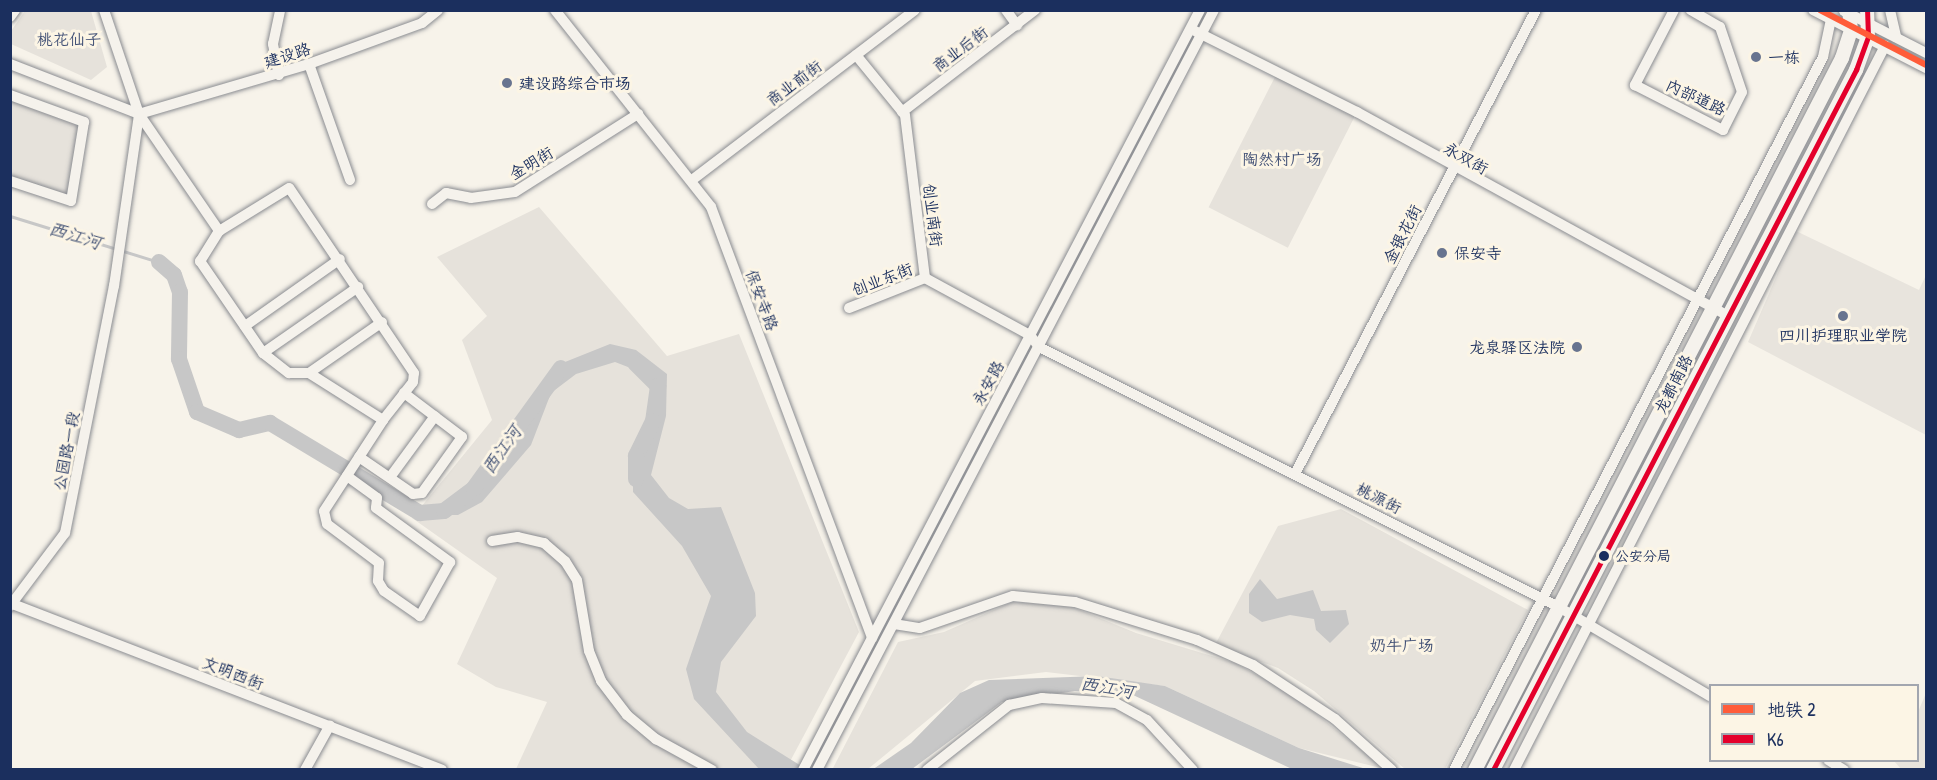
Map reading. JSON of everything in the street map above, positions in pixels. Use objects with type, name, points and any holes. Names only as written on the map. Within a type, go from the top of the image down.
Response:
[{"type":"main road","points":[[1867,10],[1869,31]]},
{"type":"main road","points":[[1847,12],[1851,31]]},
{"type":"main road","name":"龙都南路","points":[[1475,770],[1851,31]]},
{"type":"main road","name":"龙都南路","points":[[1493,770],[1727,315],[1869,31]]},
{"type":"street","points":[[10,17],[15,10]]},
{"type":"street","points":[[104,10],[139,114],[219,231]]},
{"type":"street","points":[[279,75],[273,44],[280,10]]},
{"type":"street","name":"建设路","points":[[139,114],[279,75],[422,23],[438,10]]},
{"type":"street","name":"保安寺路","points":[[555,10],[692,180],[711,207],[872,638]]},
{"type":"street","name":"商业前街","points":[[692,180],[915,10]]},
{"type":"street","points":[[1006,10],[1017,25]]},
{"type":"street","name":"商业后街","points":[[902,112],[1035,10]]},
{"type":"street","name":"永安路","points":[[803,770],[1200,10]]},
{"type":"street","points":[[820,765],[1214,10]]},
{"type":"street","name":"金银花街","points":[[1296,472],[1536,10]]},
{"type":"street","name":"内部道路","points":[[1674,10],[1635,85],[1723,130],[1742,92],[1720,27],[1691,10]]},
{"type":"street","points":[[1813,10],[1851,31],[1869,31],[1896,37],[1926,53]]},
{"type":"street","points":[[1890,10],[1896,37]]},
{"type":"street","points":[[1847,12],[1885,46],[1926,68]]},
{"type":"street","points":[[1454,770],[1823,57],[1831,20]]},
{"type":"street","name":"永双街","points":[[1190,28],[1727,315]]},
{"type":"street","points":[[1514,770],[1885,46]]},
{"type":"street","points":[[856,55],[902,112]]},
{"type":"street","points":[[10,64],[139,114]]},
{"type":"street","points":[[309,64],[350,180]]},
{"type":"street","points":[[10,95],[84,122],[71,201],[10,181]]},
{"type":"street","name":"创业南街","points":[[902,112],[925,278]]},
{"type":"street","name":"公园路一段","points":[[11,604],[65,533],[114,286],[139,114]]},
{"type":"street","name":"金明街","points":[[432,204],[446,193],[471,198],[516,192],[638,114]]},
{"type":"street","points":[[347,475],[377,498],[376,508],[450,562],[420,616],[384,591],[378,581],[379,563],[327,524],[324,511],[347,475],[383,420],[404,393],[414,373],[340,259],[289,188],[219,231],[200,261],[263,352],[289,373],[309,373],[383,420]]},
{"type":"street","points":[[245,326],[340,259]]},
{"type":"street","points":[[925,278],[1030,335]]},
{"type":"street","name":"创业东街","points":[[849,308],[925,278]]},
{"type":"street","points":[[263,352],[358,287]]},
{"type":"street","points":[[309,373],[382,322]]},
{"type":"street","name":"桃源街","points":[[1030,335],[1039,347],[1296,472],[1542,598],[1557,606],[1570,617],[1709,695]]},
{"type":"street","points":[[357,460],[391,476],[413,494],[423,493],[462,437],[404,393]]},
{"type":"street","points":[[391,476],[435,416]]},
{"type":"street","points":[[492,541],[518,537],[544,543],[565,561],[577,580],[589,651],[601,681],[627,715],[656,739],[712,770]]},
{"type":"street","points":[[894,624],[920,628],[1013,596],[1075,602],[1197,640],[1253,665],[1335,719],[1392,770]]},
{"type":"street","name":"文明西街","points":[[11,604],[442,770]]},
{"type":"street","points":[[927,770],[1009,705],[1042,698],[1116,703],[1147,720],[1193,770]]},
{"type":"street","points":[[305,770],[330,725]]},
{"type":"street","points":[[1831,762],[1844,770]]},
{"type":"shaded area","name":"四川护理职业学院","points":[[1796,231],[1919,290],[1926,275],[1926,435],[1748,342]]},
{"type":"shaded area","points":[[1926,693],[1926,769],[1901,769],[1895,762],[1919,762],[1919,710]]},
{"type":"green space","name":"桃花仙子","points":[[25,11],[91,11],[107,67],[91,80],[11,44],[11,31]]},
{"type":"green space","name":"陶然村广场","points":[[1278,71],[1357,111],[1288,248],[1209,207]]},
{"type":"green space","points":[[10,95],[84,122],[71,201],[11,181]]},
{"type":"green space","points":[[539,207],[667,356],[739,334],[859,632],[786,769],[516,769],[547,702],[496,687],[457,664],[497,578],[412,518],[492,420],[462,340],[487,316],[437,257]]},
{"type":"green space","name":"奶牛广场","points":[[1341,509],[1528,610],[1445,769],[1405,769],[1314,691],[1278,668],[1215,645],[1278,526]]},
{"type":"green space","points":[[1012,602],[1070,606],[1136,633],[1235,663],[1290,693],[1385,769],[1299,748],[1165,686],[1046,672],[975,681],[868,769],[832,770],[898,642],[944,632]]},
{"type":"water","points":[[610,344],[636,350],[667,374],[666,416],[651,475],[669,498],[688,509],[721,507],[755,593],[756,616],[721,662],[716,692],[747,732],[806,769],[759,769],[694,699],[686,669],[711,596],[682,546],[633,492],[633,464],[650,432],[654,377],[615,362],[576,374],[551,393],[531,445],[482,502],[458,515],[439,515],[473,494],[480,475],[506,449],[560,364]]},
{"type":"water","points":[[1260,579],[1277,599],[1313,590],[1321,611],[1346,610],[1349,624],[1330,643],[1316,630],[1314,619],[1290,615],[1262,622],[1249,613],[1249,594]]},
{"type":"water","points":[[1097,676],[1165,686],[1299,748],[1366,769],[1292,769],[1133,695],[1075,691],[1002,702],[912,769],[872,770],[911,743],[960,693],[989,680]]},
{"type":"waterway","name":"西江河","points":[[10,216],[159,262]]},
{"type":"waterway","name":"西江河","points":[[159,262],[174,275],[180,292],[179,359],[197,412],[239,430],[270,423],[420,513],[444,511],[474,488],[561,368]]},
{"type":"waterway","name":"西江河","points":[[635,363],[658,386],[653,421],[636,456],[636,479]]},
{"type":"metro line","name":"2","points":[[1820,10],[1926,65]]},
{"type":"transit line","name":"K6","points":[[1493,770],[1856,70],[1868,37],[1867,10]]},
{"type":"place","name":"一栋","points":[[1756,57]]},
{"type":"place","name":"建设路综合市场","points":[[507,83]]},
{"type":"place","name":"保安寺","points":[[1442,253]]},
{"type":"place","name":"四川护理职业学院","points":[[1843,316]]},
{"type":"place","name":"龙泉驿区法院","points":[[1577,347]]},
{"type":"place","name":"公安分局","points":[[1604,556]]}]
